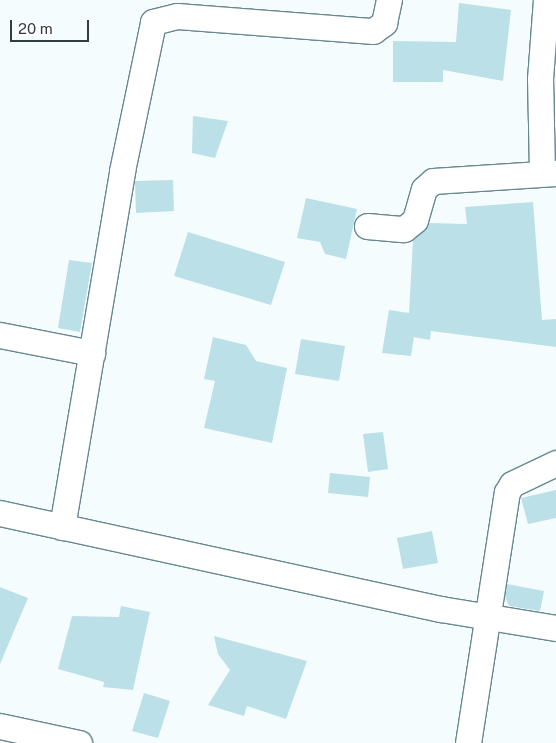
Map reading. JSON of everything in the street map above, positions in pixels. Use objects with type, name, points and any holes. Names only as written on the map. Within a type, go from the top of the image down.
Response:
[{"type":"street","points":[[62,527],[148,31],[153,22],[172,8],[373,31],[384,22],[389,0]]},
{"type":"street","points":[[367,226],[404,229],[415,220],[424,189],[433,181],[549,172],[540,79],[546,0]]},
{"type":"street","points":[[0,335],[92,353]]},
{"type":"street","points":[[468,743],[484,617],[508,492],[512,484],[556,463]]},
{"type":"street","points":[[0,513],[484,617],[556,628]]},
{"type":"street","points":[[0,726],[79,743]]},
{"type":"building","points":[[459,3],[511,10],[503,81],[443,70],[443,82],[393,82],[393,41],[456,42]]},
{"type":"building","points":[[193,116],[228,121],[215,158],[192,153]]},
{"type":"building","points":[[173,180],[174,211],[136,213],[135,181]]},
{"type":"building","points":[[306,198],[357,209],[346,259],[325,254],[320,242],[297,238]]},
{"type":"building","points":[[533,202],[542,320],[556,319],[556,347],[431,331],[430,340],[414,337],[411,356],[382,353],[389,310],[409,313],[413,240],[429,223],[467,224],[465,207]]},
{"type":"building","points":[[188,232],[285,262],[271,305],[174,276]]},
{"type":"building","points":[[69,260],[92,263],[80,332],[58,328]]},
{"type":"building","points":[[213,337],[246,345],[256,361],[287,368],[272,443],[204,428],[215,381],[204,379]]},
{"type":"building","points":[[301,339],[345,346],[339,381],[295,374]]},
{"type":"building","points":[[383,432],[388,469],[368,472],[363,434]]},
{"type":"building","points":[[330,473],[370,477],[368,497],[328,493]]},
{"type":"building","points":[[556,490],[556,518],[528,524],[521,498]]},
{"type":"building","points":[[432,531],[438,563],[403,569],[397,538]]},
{"type":"building","points":[[507,584],[544,591],[540,611],[509,606],[505,597]]},
{"type":"building","points":[[0,587],[28,598],[0,664]]},
{"type":"building","points":[[121,606],[150,612],[133,690],[103,687],[104,682],[58,669],[72,616],[119,617]]},
{"type":"building","points":[[214,636],[307,661],[286,719],[247,706],[244,716],[208,705],[230,670],[218,654]]},
{"type":"building","points":[[144,693],[170,701],[158,738],[132,731]]}]
